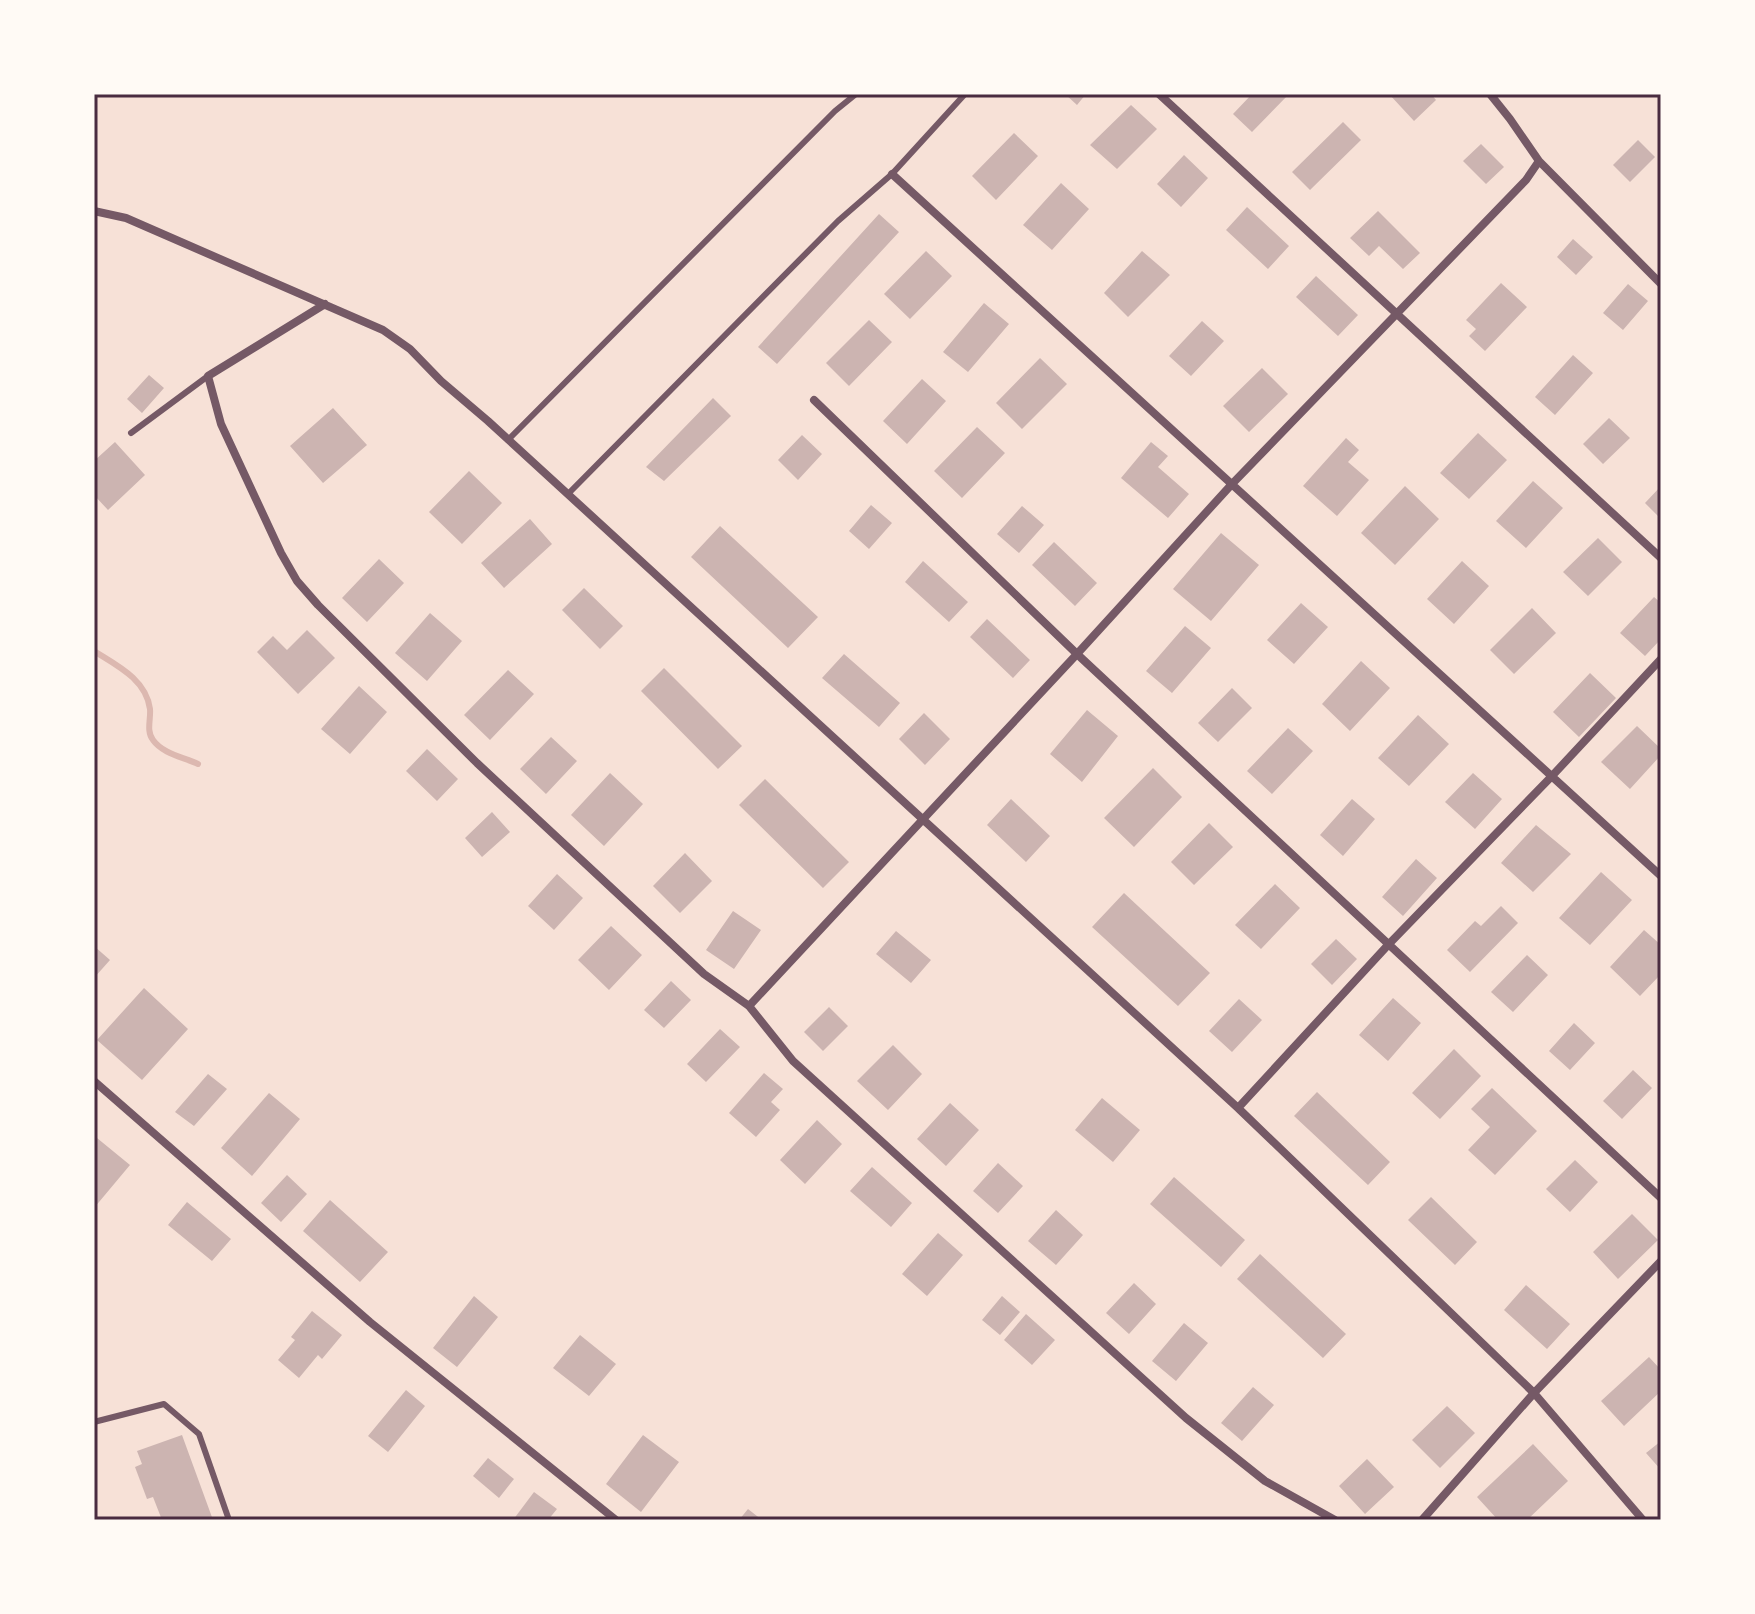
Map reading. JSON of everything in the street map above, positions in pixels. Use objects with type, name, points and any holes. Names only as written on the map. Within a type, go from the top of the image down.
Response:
[{"type":"street","points":[[1159,94],[1661,558]]},
{"type":"street","points":[[1490,94],[1539,161],[1661,284]]},
{"type":"street","points":[[749,1006],[1232,484],[1526,180],[1539,161]]},
{"type":"street","points":[[892,174],[1661,876]]},
{"type":"street","points":[[94,211],[126,218],[325,304],[383,330],[410,349],[441,381],[1238,1108],[1534,1393],[1643,1520]]},
{"type":"street","points":[[325,304],[208,376],[221,424],[297,581],[477,763],[704,974],[749,1006],[793,1061],[1186,1418],[1265,1481],[1335,1520]]},
{"type":"street","points":[[814,400],[1077,654],[1661,1198]]},
{"type":"street","points":[[1238,1108],[1388,945],[1661,659]]},
{"type":"street","points":[[94,1081],[370,1322],[616,1520]]},
{"type":"street","points":[[1422,1520],[1534,1393],[1661,1261]]},
{"type":"lane","points":[[508,440],[835,111],[856,94]]},
{"type":"lane","points":[[568,494],[838,221],[892,174],[965,94]]},
{"type":"lane","points":[[131,433],[208,376]]},
{"type":"lane","points":[[94,1422],[164,1404],[199,1434],[229,1520]]},
{"type":"building","points":[[1065,94],[1086,94],[1077,105]]},
{"type":"building","points":[[1252,94],[1289,94],[1252,132],[1233,114]]},
{"type":"building","points":[[1389,94],[1431,94],[1436,100],[1414,121]]},
{"type":"building","points":[[1131,105],[1157,129],[1117,169],[1090,145]]},
{"type":"building","points":[[1343,122],[1361,140],[1310,190],[1292,172]]},
{"type":"building","points":[[1014,133],[1038,156],[996,200],[972,176]]},
{"type":"building","points":[[1638,140],[1655,157],[1630,182],[1613,165]]},
{"type":"building","points":[[1481,144],[1504,167],[1486,184],[1463,161]]},
{"type":"building","points":[[1184,155],[1208,178],[1181,207],[1157,184]]},
{"type":"building","points":[[1061,183],[1089,209],[1052,250],[1023,225]]},
{"type":"building","points":[[1247,207],[1289,246],[1268,269],[1226,230]]},
{"type":"building","points":[[1378,211],[1420,253],[1403,269],[1379,246],[1369,256],[1350,238]]},
{"type":"building","points":[[879,214],[899,232],[777,364],[758,347]]},
{"type":"building","points":[[1573,239],[1593,257],[1576,275],[1557,257]]},
{"type":"building","points":[[926,251],[952,276],[910,319],[884,294]]},
{"type":"building","points":[[1142,251],[1170,275],[1128,317],[1104,293]]},
{"type":"building","points":[[1316,276],[1358,315],[1338,336],[1296,297]]},
{"type":"building","points":[[1501,283],[1527,307],[1485,351],[1469,336],[1476,329],[1466,320]]},
{"type":"building","points":[[1628,284],[1648,301],[1623,330],[1603,313]]},
{"type":"building","points":[[984,303],[1009,324],[968,372],[943,352]]},
{"type":"building","points":[[869,320],[892,342],[849,386],[826,363]]},
{"type":"building","points":[[1202,321],[1224,341],[1191,376],[1169,356]]},
{"type":"building","points":[[1573,355],[1593,373],[1555,415],[1535,397]]},
{"type":"building","points":[[1040,358],[1067,384],[1022,429],[996,403]]},
{"type":"building","points":[[1262,368],[1288,394],[1249,432],[1223,406]]},
{"type":"building","points":[[149,375],[164,388],[142,413],[127,399]]},
{"type":"building","points":[[922,379],[946,401],[907,444],[883,421]]},
{"type":"building","points":[[713,398],[731,416],[664,481],[646,467]]},
{"type":"building","points":[[333,408],[367,445],[323,483],[290,446]]},
{"type":"building","points":[[1609,418],[1630,438],[1603,464],[1583,444]]},
{"type":"building","points":[[977,427],[1005,453],[962,498],[934,471]]},
{"type":"building","points":[[1478,433],[1507,460],[1469,499],[1440,473]]},
{"type":"building","points":[[802,435],[822,454],[798,480],[778,460]]},
{"type":"building","points":[[1346,438],[1359,450],[1348,462],[1369,480],[1337,516],[1303,486]]},
{"type":"building","points":[[115,442],[145,475],[108,510],[94,495],[94,461]]},
{"type":"building","points":[[1151,442],[1168,456],[1158,467],[1189,494],[1168,518],[1121,478]]},
{"type":"building","points":[[469,471],[502,503],[462,544],[429,512]]},
{"type":"building","points":[[1533,481],[1563,508],[1526,548],[1496,521]]},
{"type":"building","points":[[1405,486],[1439,519],[1395,565],[1361,533]]},
{"type":"building","points":[[1661,486],[1661,519],[1645,503]]},
{"type":"building","points":[[871,505],[892,523],[869,549],[849,531]]},
{"type":"building","points":[[1022,506],[1044,525],[1019,553],[997,534]]},
{"type":"building","points":[[530,519],[552,544],[504,588],[481,563]]},
{"type":"building","points":[[720,526],[818,617],[788,648],[691,557]]},
{"type":"building","points":[[1221,533],[1259,565],[1211,621],[1173,589]]},
{"type":"building","points":[[1598,538],[1622,562],[1588,596],[1563,572]]},
{"type":"building","points":[[1054,542],[1097,583],[1075,606],[1032,565]]},
{"type":"building","points":[[379,559],[404,583],[367,622],[342,598]]},
{"type":"building","points":[[923,561],[968,602],[949,622],[905,582]]},
{"type":"building","points":[[1462,561],[1489,586],[1454,624],[1427,599]]},
{"type":"building","points":[[584,588],[623,626],[600,649],[562,610]]},
{"type":"building","points":[[1654,597],[1661,603],[1661,639],[1645,656],[1620,633]]},
{"type":"building","points":[[1301,603],[1328,627],[1294,664],[1267,640]]},
{"type":"building","points":[[1532,608],[1556,633],[1514,674],[1490,650]]},
{"type":"building","points":[[430,613],[462,641],[427,681],[395,653]]},
{"type":"building","points":[[987,619],[1030,660],[1013,678],[970,637]]},
{"type":"building","points":[[1185,626],[1211,648],[1172,693],[1146,671]]},
{"type":"building","points":[[307,630],[335,658],[298,694],[257,652],[273,636],[287,650]]},
{"type":"building","points":[[844,654],[900,703],[879,727],[822,678]]},
{"type":"building","points":[[1361,661],[1390,688],[1350,731],[1322,704]]},
{"type":"building","points":[[664,668],[742,746],[718,769],[641,691]]},
{"type":"building","points":[[508,670],[534,694],[490,740],[464,715]]},
{"type":"building","points":[[1590,673],[1616,698],[1579,737],[1553,712]]},
{"type":"building","points":[[359,686],[387,712],[350,754],[321,729]]},
{"type":"building","points":[[1232,688],[1252,708],[1218,742],[1198,723]]},
{"type":"building","points":[[1087,710],[1118,736],[1082,782],[1050,754]]},
{"type":"building","points":[[924,713],[950,739],[925,765],[899,739]]},
{"type":"building","points":[[1418,715],[1449,744],[1409,786],[1378,758]]},
{"type":"building","points":[[1637,726],[1661,749],[1661,755],[1630,789],[1601,762]]},
{"type":"building","points":[[1288,728],[1313,751],[1272,794],[1247,771]]},
{"type":"building","points":[[551,737],[577,761],[546,794],[520,769]]},
{"type":"building","points":[[427,749],[458,779],[437,801],[406,771]]},
{"type":"building","points":[[1153,768],[1182,797],[1134,847],[1104,818]]},
{"type":"building","points":[[610,773],[643,804],[604,846],[571,815]]},
{"type":"building","points":[[1473,773],[1502,799],[1475,829],[1445,802]]},
{"type":"building","points":[[765,779],[849,862],[823,888],[739,805]]},
{"type":"building","points":[[1011,799],[1050,836],[1026,862],[987,825]]},
{"type":"building","points":[[1352,799],[1375,819],[1343,856],[1320,835]]},
{"type":"building","points":[[492,812],[510,832],[482,857],[465,838]]},
{"type":"building","points":[[1209,823],[1233,847],[1194,885],[1171,862]]},
{"type":"building","points":[[1536,825],[1571,854],[1533,892],[1501,863]]},
{"type":"building","points":[[685,853],[712,881],[680,913],[653,886]]},
{"type":"building","points":[[1416,859],[1437,878],[1403,916],[1382,897]]},
{"type":"building","points":[[1601,872],[1632,900],[1590,945],[1559,918]]},
{"type":"building","points":[[557,874],[583,898],[554,930],[528,906]]},
{"type":"building","points":[[1275,884],[1300,908],[1261,949],[1235,925]]},
{"type":"building","points":[[1124,893],[1210,973],[1178,1006],[1092,927]]},
{"type":"building","points":[[1501,906],[1518,923],[1470,972],[1447,950],[1475,921],[1481,926]]},
{"type":"building","points":[[733,911],[761,930],[734,969],[706,950]]},
{"type":"building","points":[[611,926],[642,955],[609,990],[578,960]]},
{"type":"building","points":[[1644,930],[1661,945],[1661,974],[1640,996],[1610,967]]},
{"type":"building","points":[[896,931],[931,960],[911,983],[876,954]]},
{"type":"building","points":[[1336,939],[1357,959],[1332,985],[1311,964]]},
{"type":"building","points":[[94,946],[110,960],[94,978]]},
{"type":"building","points":[[1527,955],[1548,975],[1513,1012],[1491,992]]},
{"type":"building","points":[[671,981],[691,1000],[664,1028],[644,1010]]},
{"type":"building","points":[[144,988],[188,1029],[142,1080],[97,1040]]},
{"type":"building","points":[[1393,998],[1421,1023],[1388,1061],[1359,1035]]},
{"type":"building","points":[[1239,999],[1262,1020],[1232,1052],[1209,1031]]},
{"type":"building","points":[[829,1007],[848,1026],[823,1051],[804,1032]]},
{"type":"building","points":[[1574,1023],[1595,1043],[1570,1070],[1549,1051]]},
{"type":"building","points":[[720,1029],[740,1047],[706,1082],[687,1064]]},
{"type":"building","points":[[893,1045],[922,1074],[888,1110],[857,1081]]},
{"type":"building","points":[[1454,1049],[1481,1076],[1440,1119],[1412,1093]]},
{"type":"building","points":[[1633,1070],[1652,1088],[1622,1119],[1603,1101]]},
{"type":"building","points":[[764,1073],[783,1089],[771,1102],[780,1110],[756,1137],[729,1113]]},
{"type":"building","points":[[208,1074],[227,1089],[194,1126],[175,1112]]},
{"type":"building","points":[[1492,1088],[1537,1131],[1495,1175],[1468,1150],[1490,1127],[1471,1109]]},
{"type":"building","points":[[1317,1092],[1390,1162],[1368,1185],[1294,1116]]},
{"type":"building","points":[[269,1093],[300,1119],[252,1176],[221,1148]]},
{"type":"building","points":[[1102,1098],[1140,1130],[1113,1162],[1075,1130]]},
{"type":"building","points":[[950,1103],[979,1130],[946,1166],[917,1139]]},
{"type":"building","points":[[817,1120],[842,1144],[805,1184],[780,1160]]},
{"type":"building","points":[[97,1138],[130,1165],[94,1208],[94,1141]]},
{"type":"building","points":[[1575,1160],[1598,1182],[1570,1212],[1546,1189]]},
{"type":"building","points":[[998,1163],[1023,1186],[998,1213],[973,1191]]},
{"type":"building","points":[[872,1167],[912,1203],[891,1227],[850,1191]]},
{"type":"building","points":[[287,1175],[307,1194],[281,1222],[261,1203]]},
{"type":"building","points":[[1174,1177],[1245,1240],[1221,1267],[1150,1204]]},
{"type":"building","points":[[1431,1197],[1477,1242],[1455,1265],[1408,1220]]},
{"type":"building","points":[[330,1200],[388,1252],[360,1282],[303,1231]]},
{"type":"building","points":[[187,1202],[231,1239],[212,1261],[168,1225]]},
{"type":"building","points":[[1056,1210],[1083,1235],[1056,1265],[1028,1241]]},
{"type":"building","points":[[1632,1214],[1658,1240],[1618,1279],[1593,1252]]},
{"type":"building","points":[[938,1233],[963,1255],[927,1296],[902,1274]]},
{"type":"building","points":[[1260,1254],[1346,1334],[1323,1358],[1237,1279]]},
{"type":"building","points":[[1134,1283],[1156,1304],[1129,1334],[1106,1313]]},
{"type":"building","points":[[1526,1285],[1570,1324],[1547,1349],[1504,1310]]},
{"type":"building","points":[[474,1296],[498,1317],[457,1367],[433,1348]]},
{"type":"building","points":[[1002,1296],[1020,1312],[1000,1335],[982,1320]]},
{"type":"building","points":[[312,1311],[342,1335],[322,1359],[318,1355],[299,1378],[278,1360],[295,1340],[291,1337]]},
{"type":"building","points":[[1026,1314],[1055,1340],[1032,1365],[1004,1340]]},
{"type":"building","points":[[1184,1323],[1208,1343],[1176,1381],[1152,1361]]},
{"type":"building","points":[[580,1335],[616,1364],[589,1396],[553,1368]]},
{"type":"building","points":[[1649,1357],[1661,1370],[1661,1391],[1624,1426],[1601,1401]]},
{"type":"building","points":[[1253,1387],[1274,1405],[1242,1441],[1221,1423]]},
{"type":"building","points":[[406,1390],[425,1406],[388,1452],[368,1436]]},
{"type":"building","points":[[1447,1406],[1475,1433],[1440,1468],[1412,1440]]},
{"type":"building","points":[[182,1435],[213,1520],[162,1520],[153,1497],[147,1499],[135,1467],[142,1464],[137,1451]]},
{"type":"building","points":[[643,1435],[679,1462],[641,1512],[606,1484]]},
{"type":"building","points":[[1661,1441],[1661,1470],[1646,1453]]},
{"type":"building","points":[[1533,1444],[1568,1481],[1527,1520],[1498,1520],[1477,1497]]},
{"type":"building","points":[[488,1458],[514,1479],[499,1498],[473,1476]]},
{"type":"building","points":[[1367,1459],[1394,1487],[1365,1514],[1339,1486]]},
{"type":"building","points":[[534,1492],[557,1509],[548,1520],[513,1520]]},
{"type":"building","points":[[748,1509],[762,1520],[739,1520]]},
{"type":"waterway","points":[[94,651],[129,674],[143,689],[150,709],[150,733],[157,745],[198,764]]}]
